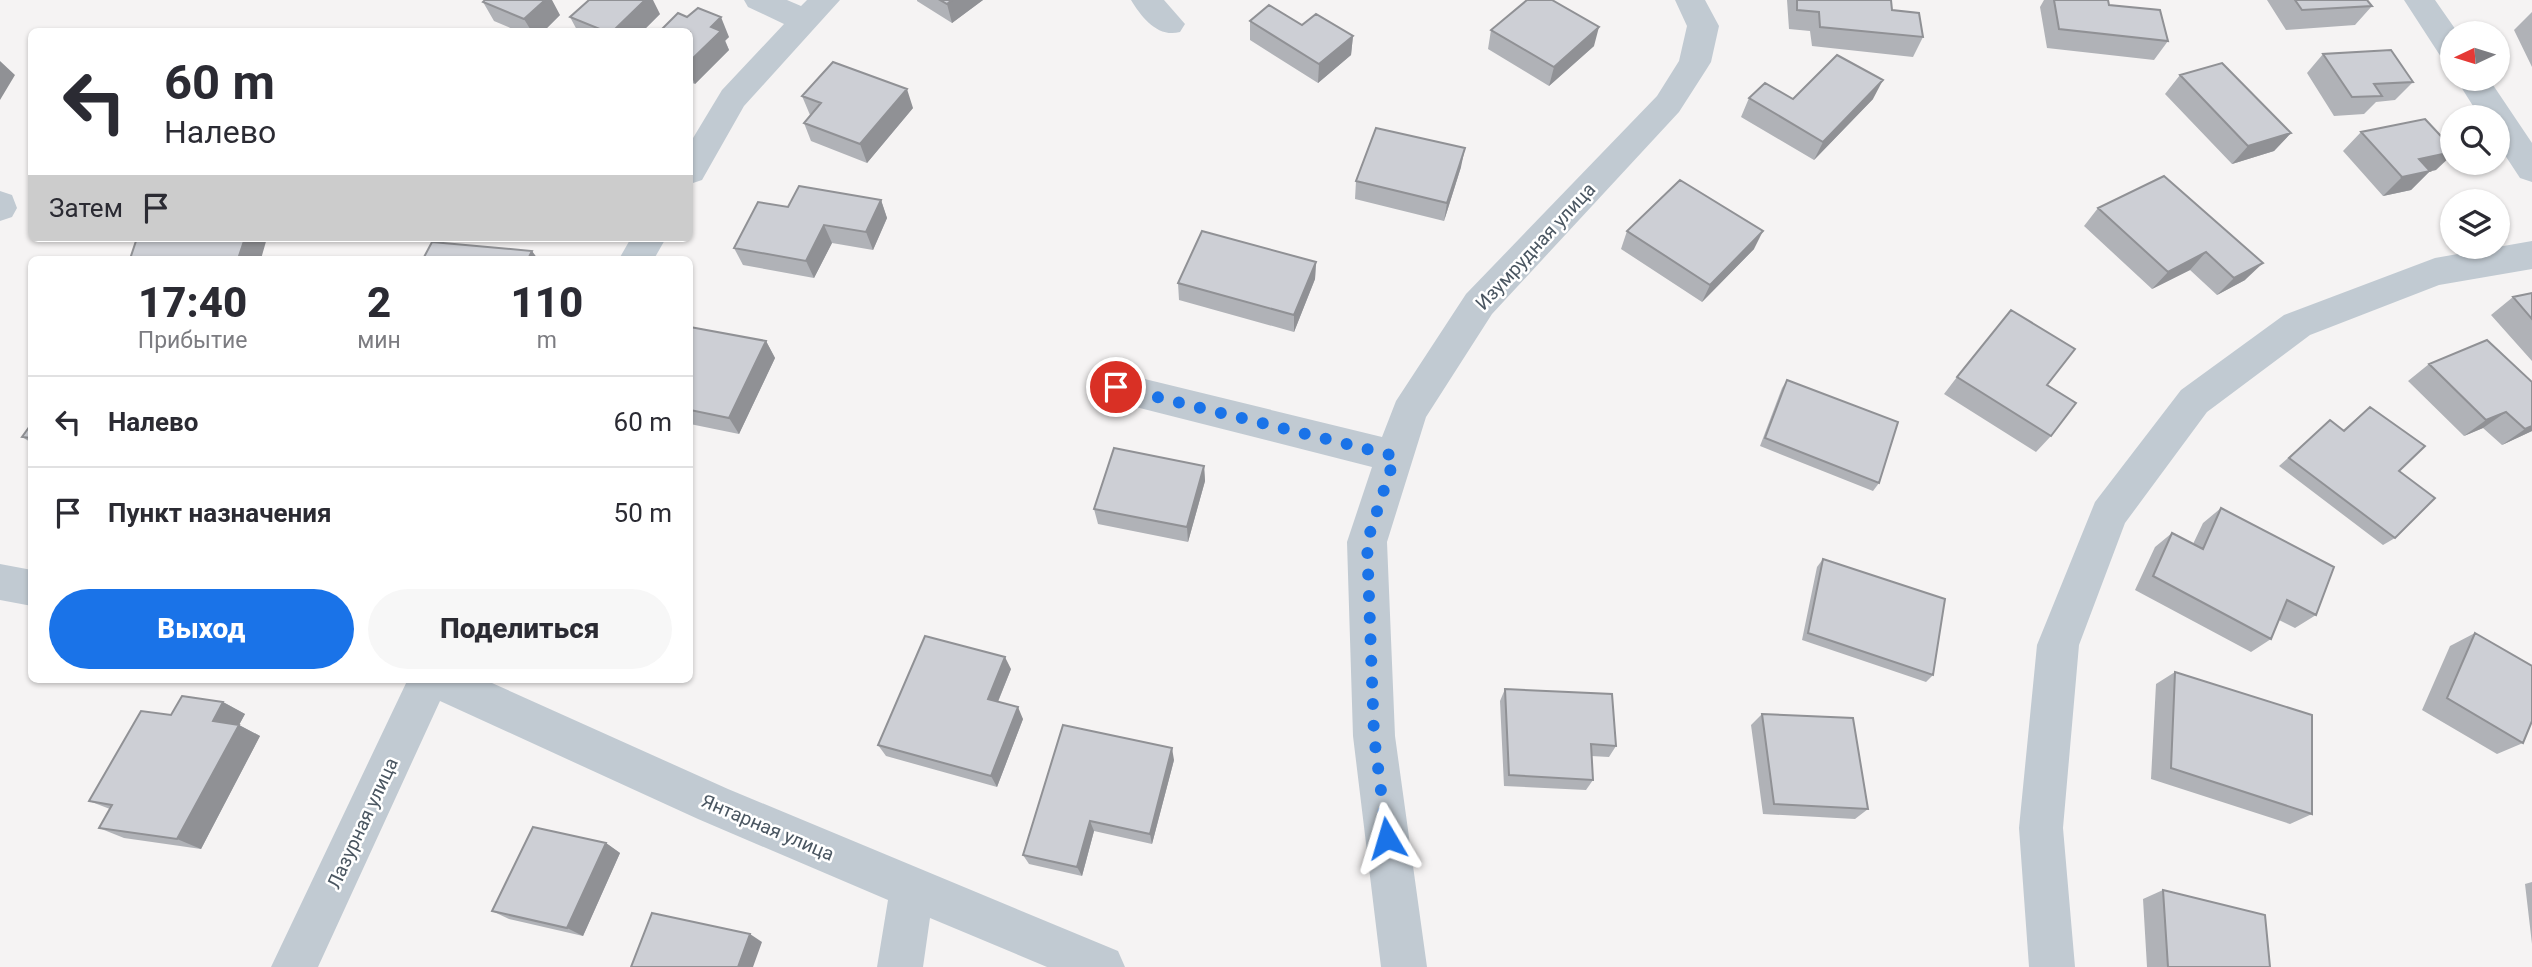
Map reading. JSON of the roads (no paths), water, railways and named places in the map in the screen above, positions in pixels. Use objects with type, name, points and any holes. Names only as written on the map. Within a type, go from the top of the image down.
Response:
[{"type":"street","points":[[759,0],[814,10]]},
{"type":"street","points":[[1146,0],[1169,24]]},
{"type":"street","name":"Изумрудная улица","points":[[1404,967],[1374,736],[1367,542],[1409,412],[1479,304],[1668,104],[1695,62],[1703,26],[1690,0]]},
{"type":"street","points":[[2419,0],[2440,31]]},
{"type":"street","points":[[693,165],[733,98],[814,10]]},
{"type":"street","points":[[2480,91],[2532,169]]},
{"type":"street","points":[[2052,967],[2041,828],[2058,645],[2109,514],[2194,401],[2297,325],[2435,272],[2532,256]]},
{"type":"street","points":[[1116,387],[1395,456]]},
{"type":"street","points":[[0,582],[28,587]]},
{"type":"street","name":"Лазурная улица","points":[[294,967],[427,683]]},
{"type":"street","name":"Янтарная улица","points":[[446,683],[713,804],[1102,967]]},
{"type":"street","points":[[900,967],[912,888]]}]
